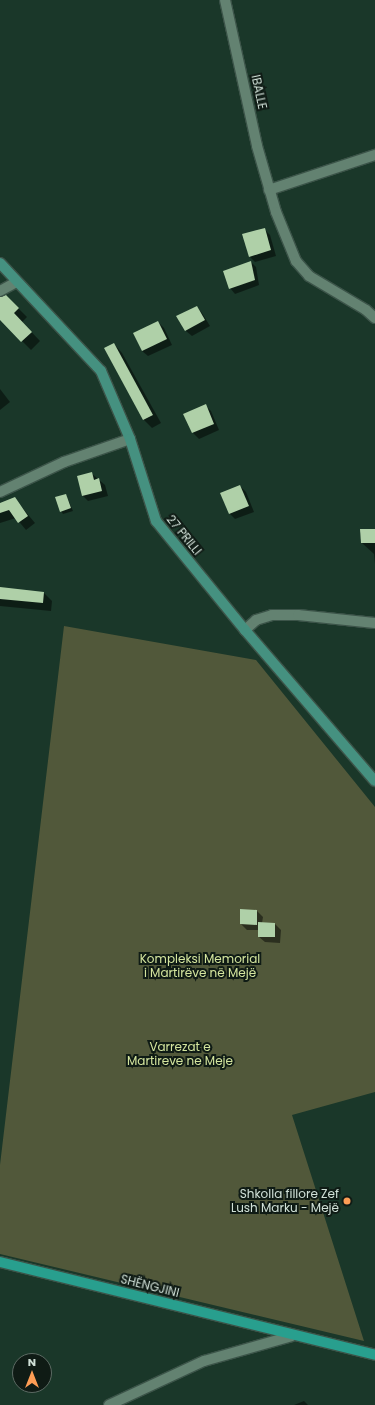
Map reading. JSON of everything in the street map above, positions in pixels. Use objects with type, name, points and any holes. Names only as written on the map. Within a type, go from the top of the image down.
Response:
[{"type":"main road","name":"SHËNGJINI","points":[[0,1262],[292,1336],[375,1355]]},
{"type":"street","name":"IBALLE","points":[[225,0],[257,146],[269,190],[288,243],[301,268],[310,276],[366,310],[375,318]]},
{"type":"street","points":[[269,190],[375,155]]},
{"type":"street","name":"27 PRILLI","points":[[0,263],[16,282],[101,371],[130,439],[156,521],[245,630],[375,782]]},
{"type":"street","points":[[0,291],[16,282]]},
{"type":"street","points":[[0,492],[64,462],[130,439]]},
{"type":"street","points":[[245,630],[256,620],[272,615],[298,615],[375,624]]},
{"type":"street","points":[[109,1405],[204,1361],[292,1336]]},
{"type":"green space","name":"Kompleksi Memorial i Martirëve në Mejë","points":[[64,626],[256,660],[375,807],[375,1092],[292,1115],[364,1341],[0,1254],[0,1165]]},
{"type":"building","points":[[265,228],[271,250],[249,257],[242,234]]},
{"type":"building","points":[[251,261],[255,280],[229,289],[223,271]]},
{"type":"building","points":[[6,295],[19,308],[14,313],[32,332],[21,342],[0,320],[0,297]]},
{"type":"building","points":[[197,306],[205,320],[185,331],[176,316]]},
{"type":"building","points":[[158,321],[167,339],[142,351],[133,333]]},
{"type":"building","points":[[114,343],[153,415],[143,420],[104,348]]},
{"type":"building","points":[[206,404],[214,424],[192,433],[183,414]]},
{"type":"building","points":[[92,472],[94,480],[99,478],[102,491],[82,496],[77,476]]},
{"type":"building","points":[[240,485],[249,506],[229,514],[220,493]]},
{"type":"building","points":[[66,494],[71,508],[60,512],[55,497]]},
{"type":"building","points":[[15,497],[28,516],[18,523],[9,510],[0,513],[0,503]]},
{"type":"building","points":[[360,529],[375,529],[375,543],[361,543]]},
{"type":"building","points":[[0,587],[44,592],[43,603],[0,599]]},
{"type":"building","points":[[240,909],[257,910],[257,925],[240,924]]},
{"type":"building","points":[[258,922],[275,923],[275,937],[258,937]]},
{"type":"place","name":"Shkolla fillore Zef Lush Marku - Mejë","points":[[347,1201]]},
{"type":"park label","name":"Varrezat e Martireve ne Meje","points":[[180,1054]]}]
